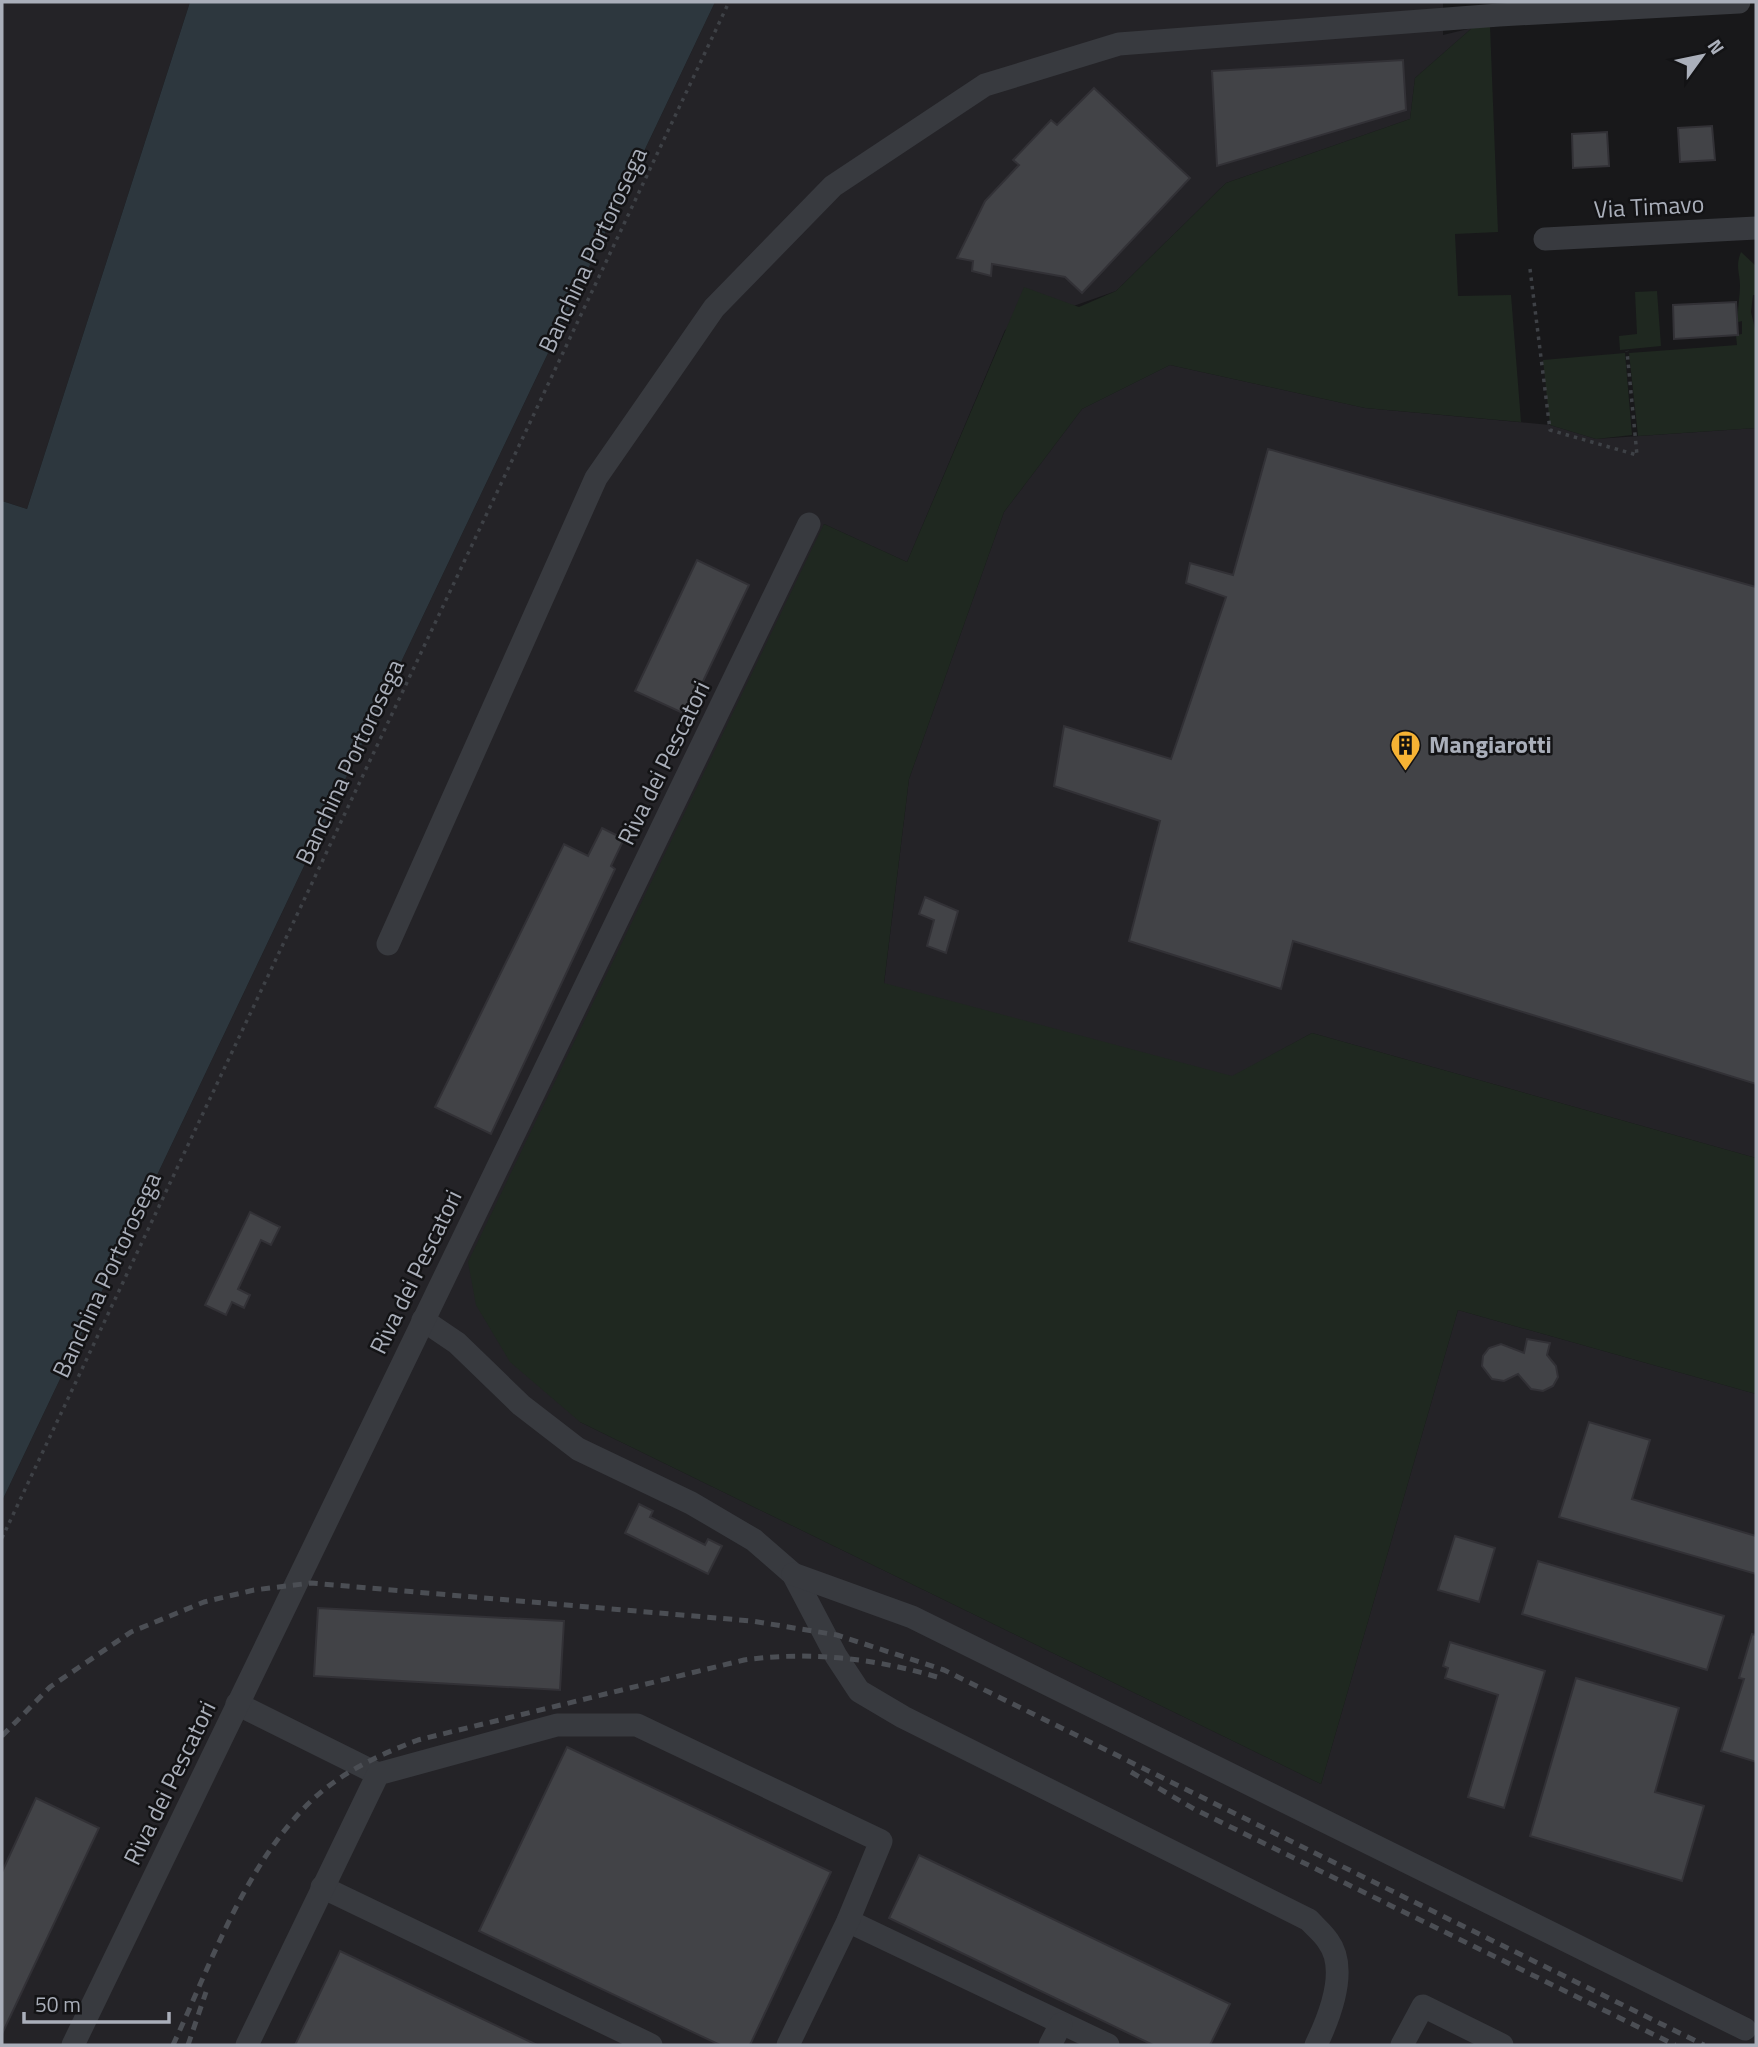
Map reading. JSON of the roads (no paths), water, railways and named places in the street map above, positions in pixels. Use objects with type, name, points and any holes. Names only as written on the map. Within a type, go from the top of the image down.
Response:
[{"type":"street","points":[[388,944],[596,478],[714,308],[834,186],[985,85],[1119,44],[1437,19],[1740,2]]},
{"type":"street","name":"Via Timavo","points":[[1545,239],[1756,228]]},
{"type":"street","name":"Riva dei Pescatori","points":[[73,2045],[809,524]]},
{"type":"street","points":[[423,1320],[457,1343],[521,1405],[578,1449],[691,1503],[754,1540],[793,1574],[912,1617],[1745,2029]]},
{"type":"street","points":[[793,1574],[836,1656],[859,1691],[903,1717],[1309,1920],[1330,1942],[1337,1973],[1332,2010],[1316,2045]]},
{"type":"street","points":[[237,1704],[378,1774],[557,1726],[637,1725],[881,1842],[848,1921],[788,2045]]},
{"type":"street","points":[[247,2045],[378,1774]]},
{"type":"street","points":[[322,1887],[651,2045]]},
{"type":"street","points":[[848,1921],[1108,2045]]},
{"type":"street","points":[[1402,2045],[1423,2006],[1502,2045]]},
{"type":"street","points":[[1050,2045],[1061,2024]]},
{"type":"railway","points":[[2,1736],[50,1687],[131,1632],[204,1602],[254,1590],[311,1583],[752,1621],[837,1635],[944,1670],[1704,2045]]},
{"type":"railway","points":[[173,2045],[230,1918],[265,1858],[285,1830],[320,1793],[346,1774],[374,1759],[418,1740],[744,1660],[793,1656],[841,1658],[889,1665],[937,1677]]},
{"type":"railway","points":[[1131,1772],[1194,1809],[1675,2045]]},
{"type":"railway","points":[[188,2045],[206,1992]]},
{"type":"place","name":"Mangiarotti","points":[[1406,772]]}]
